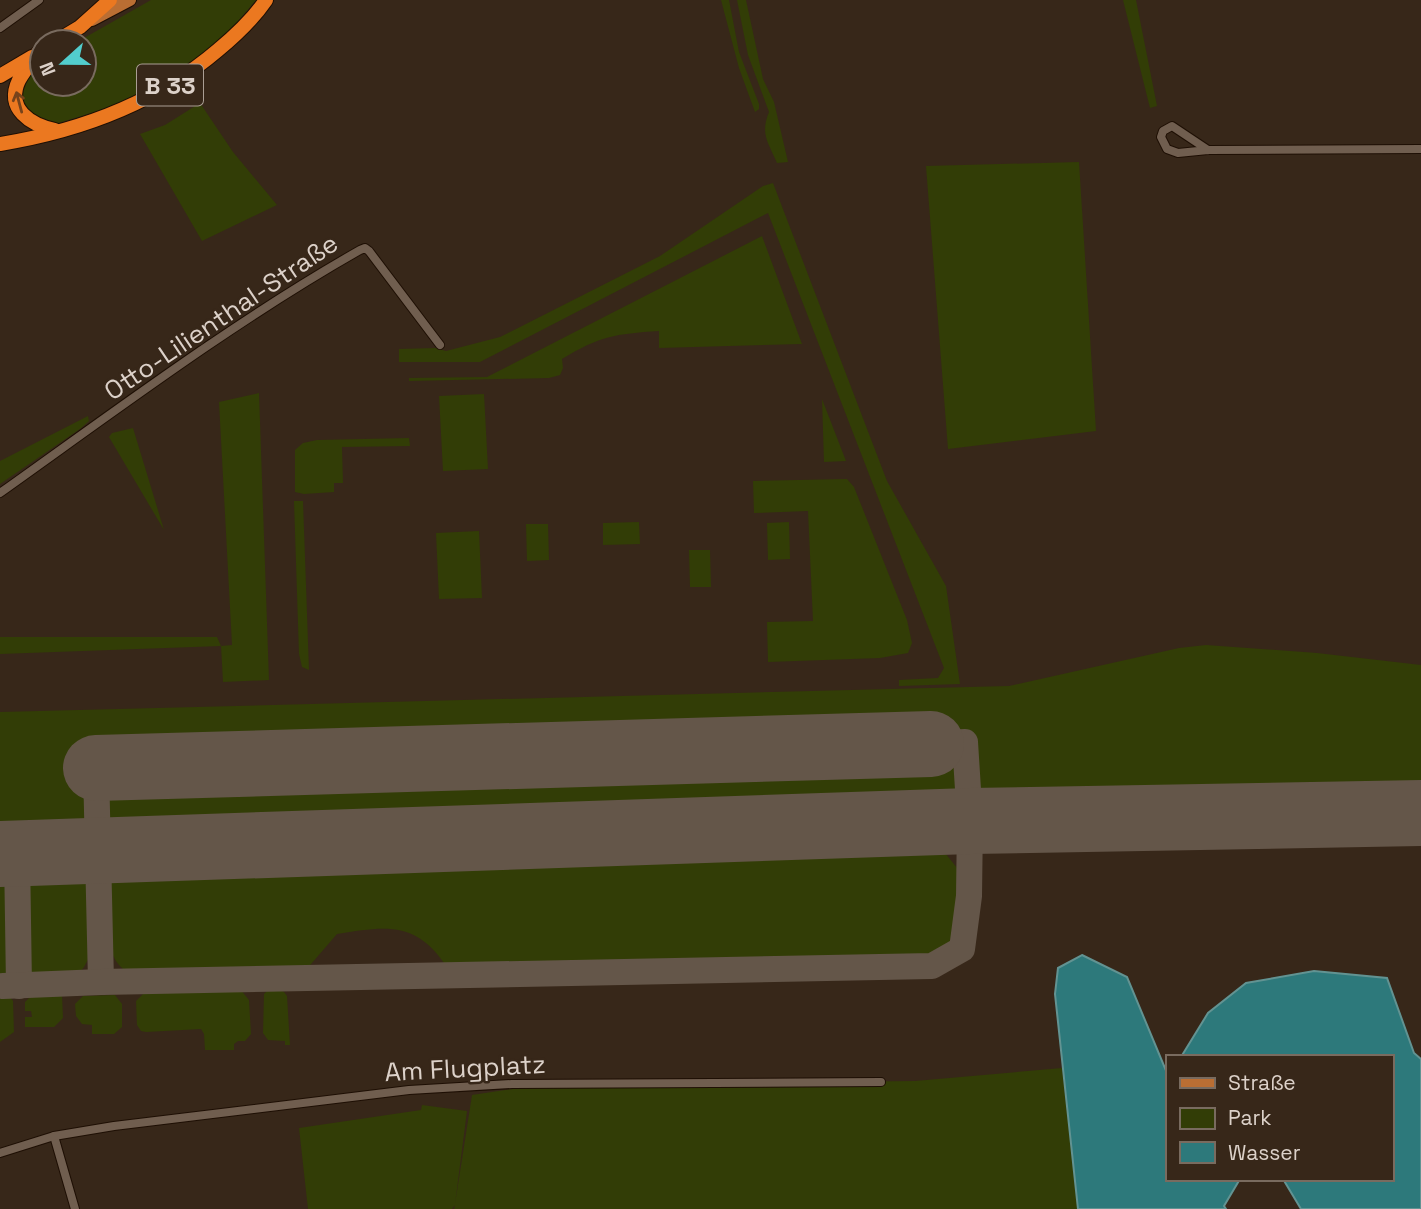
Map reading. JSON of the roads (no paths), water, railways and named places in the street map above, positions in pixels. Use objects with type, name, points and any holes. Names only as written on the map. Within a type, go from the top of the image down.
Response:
[{"type":"highway","points":[[80,27],[110,0]]},
{"type":"highway","name":"B 33","points":[[0,144],[61,131],[135,105],[205,61],[236,35],[267,0]]},
{"type":"highway","points":[[0,76],[28,58]]},
{"type":"highway","points":[[28,68],[19,81],[17,103],[28,121],[36,126],[61,131]]},
{"type":"main road","points":[[80,27],[130,0]]},
{"type":"street","points":[[0,28],[39,0]]},
{"type":"street","points":[[1208,150],[1172,126],[1163,131],[1161,137],[1167,149],[1178,153],[1208,150],[1421,149]]},
{"type":"street","name":"Otto-Lilienthal-Straße","points":[[0,492],[306,280],[365,248],[440,345]]},
{"type":"street","name":"Am Flugplatz","points":[[0,1153],[54,1136],[114,1126],[409,1090],[512,1084],[881,1082]]},
{"type":"street","points":[[54,1136],[75,1209]]},
{"type":"water","points":[[1082,955],[1127,977],[1166,1071],[1166,1181],[1239,1181],[1224,1206],[1226,1209],[1078,1209],[1055,994],[1058,968]]},
{"type":"water","points":[[1314,971],[1387,978],[1414,1053],[1421,1059],[1421,1209],[1301,1209],[1284,1181],[1393,1181],[1393,1055],[1182,1055],[1208,1013],[1246,983]]}]
